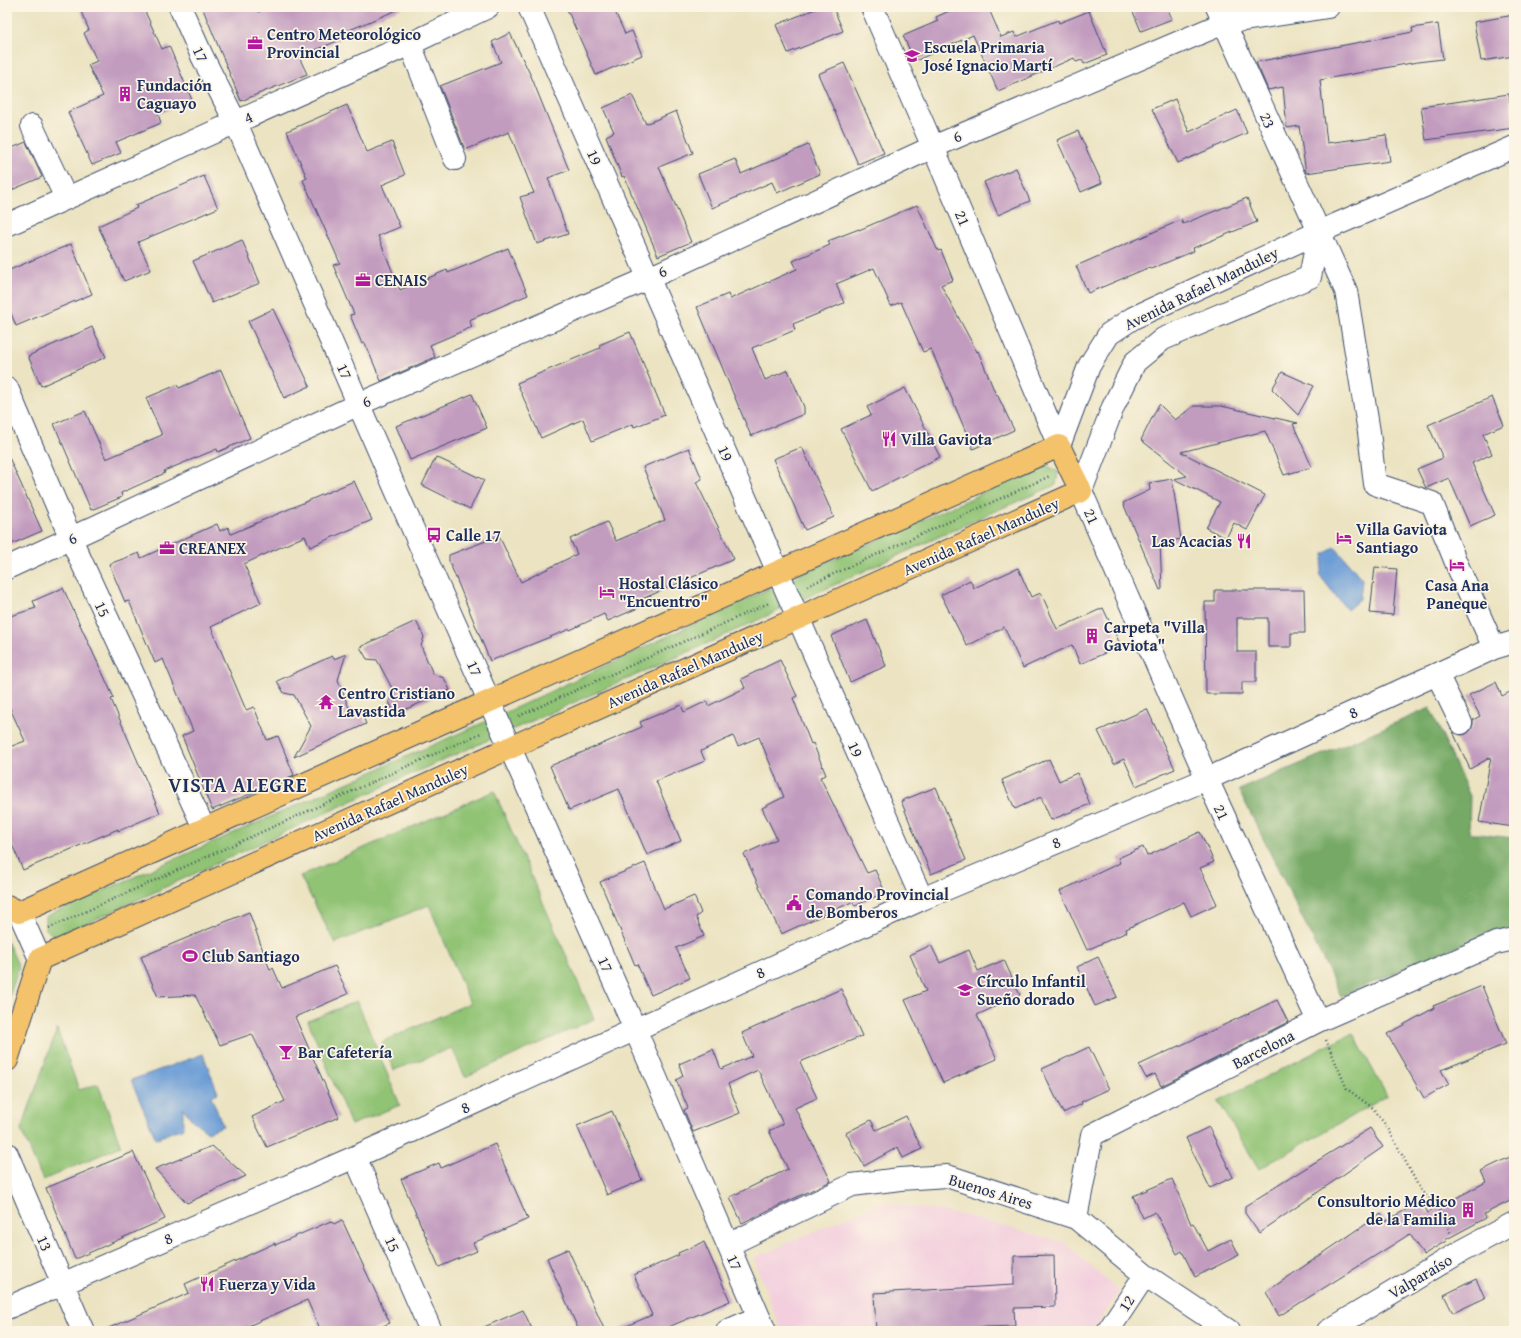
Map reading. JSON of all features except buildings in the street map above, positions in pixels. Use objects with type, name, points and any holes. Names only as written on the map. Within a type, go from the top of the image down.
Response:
[{"type":"main road","name":"21","points":[[1059,446],[1081,491]]},
{"type":"main road","points":[[13,909],[204,828],[1059,446]]},
{"type":"main road","name":"Avenida Rafael Manduley","points":[[40,959],[1081,491]]},
{"type":"main road","points":[[7,1060],[40,959]]},
{"type":"street","name":"17","points":[[180,7],[202,56],[236,123],[489,701],[635,1029],[762,1324]]},
{"type":"street","name":"4","points":[[7,226],[66,198],[410,44],[488,7]]},
{"type":"street","name":"19","points":[[529,7],[922,899]]},
{"type":"street","name":"21","points":[[872,7],[933,147],[1059,446]]},
{"type":"street","name":"6","points":[[7,568],[359,404],[649,278],[1220,15],[1328,7]]},
{"type":"street","name":"23","points":[[1220,15],[1346,291],[1369,432],[1375,484],[1432,503],[1457,565],[1494,648]]},
{"type":"street","points":[[410,44],[455,159]]},
{"type":"street","points":[[32,126],[66,198]]},
{"type":"street","name":"Avenida Rafael Manduley","points":[[1059,446],[1089,366],[1109,334],[1132,318],[1319,232],[1514,147]]},
{"type":"street","name":"Avenida Rafael Manduley","points":[[1081,491],[1113,407],[1135,362],[1164,339],[1310,277],[1319,232]]},
{"type":"street","name":"15","points":[[7,388],[71,539],[204,828]]},
{"type":"street","name":"21","points":[[1081,491],[1214,775],[1318,1022]]},
{"type":"street","name":"8","points":[[7,1308],[355,1157],[922,899],[1214,775],[1494,648],[1514,642]]},
{"type":"street","points":[[1437,674],[1461,723]]},
{"type":"street","points":[[13,909],[40,959]]},
{"type":"street","name":"Barcelona","points":[[1076,1218],[1092,1135],[1318,1022],[1496,943],[1514,939]]},
{"type":"street","name":"13","points":[[7,1154],[83,1331]]},
{"type":"street","name":"15","points":[[355,1157],[431,1331]]},
{"type":"street","name":"Buenos Aires","points":[[728,1245],[852,1185],[900,1179],[947,1176],[1076,1218],[1144,1276],[1229,1331]]},
{"type":"street","name":"Valparaíso","points":[[1328,1331],[1460,1252],[1514,1223]]},
{"type":"street","name":"12","points":[[1108,1331],[1144,1276]]},
{"type":"street","points":[[727,1331],[762,1324]]},
{"type":"path","points":[[46,929],[1051,475]]},
{"type":"path","points":[[1318,1022],[1347,1089],[1373,1108],[1389,1130],[1421,1191],[1437,1206],[1460,1252]]},
{"type":"shaded area","points":[[882,1202],[963,1215],[1064,1242],[1119,1292],[1092,1331],[781,1331],[754,1258]]},
{"type":"green space","points":[[1046,465],[1058,472],[1056,485],[986,515],[693,650],[391,783],[55,938],[46,929],[46,916],[496,717],[783,582]]},
{"type":"green space","points":[[1430,708],[1470,796],[1469,833],[1514,838],[1514,928],[1494,931],[1341,996],[1239,790]]},
{"type":"green space","points":[[494,791],[594,1019],[465,1077],[452,1048],[394,1070],[382,1042],[470,1003],[429,905],[335,943],[300,876]]},
{"type":"green space","points":[[7,941],[19,967],[7,1004]]},
{"type":"green space","points":[[357,1001],[400,1105],[351,1125],[308,1021]]},
{"type":"green space","points":[[57,1029],[79,1090],[98,1084],[121,1146],[43,1180],[21,1130]]},
{"type":"green space","points":[[1353,1033],[1387,1096],[1259,1169],[1218,1101]]},
{"type":"water","points":[[1335,547],[1362,579],[1360,599],[1347,610],[1320,576],[1324,554]]},
{"type":"water","points":[[203,1054],[218,1093],[211,1096],[223,1126],[208,1132],[192,1120],[183,1108],[183,1129],[174,1131],[156,1139],[131,1080]]},
{"type":"place","name":"Centro Meteorológico Provincial","points":[[255,43]]},
{"type":"place","name":"Escuela Primaria José Ignacio Martí","points":[[912,56]]},
{"type":"place","name":"Fundación Caguayo","points":[[125,94]]},
{"type":"place","name":"CENAIS","points":[[363,280]]},
{"type":"place","name":"Villa Gaviota","points":[[889,439]]},
{"type":"place","name":"Calle 17","points":[[434,535]]},
{"type":"place","name":"Villa Gaviota Santiago","points":[[1344,538]]},
{"type":"place","name":"Las Acacias","points":[[1244,541]]},
{"type":"place","name":"CREANEX","points":[[167,548]]},
{"type":"place","name":"Casa Ana Paneque","points":[[1457,565]]},
{"type":"place","name":"Hostal Clásico \"Encuentro\"","points":[[607,592]]},
{"type":"place","name":"Carpeta \"Villa Gaviota\"","points":[[1092,636]]},
{"type":"place","name":"Centro Cristiano Lavastida","points":[[326,702]]},
{"type":"place","name":"Comando Provincial de Bomberos","points":[[794,903]]},
{"type":"place","name":"Club Santiago","points":[[190,956]]},
{"type":"place","name":"Círculo Infantil Sueño dorado","points":[[965,990]]},
{"type":"place","name":"Bar Cafetería","points":[[286,1052]]},
{"type":"place","name":"Consultorio Médico de la Familia","points":[[1468,1210]]},
{"type":"place","name":"Fuerza y Vida","points":[[207,1284]]},
{"type":"district","name":"VISTA ALEGRE","points":[[238,784]]}]
